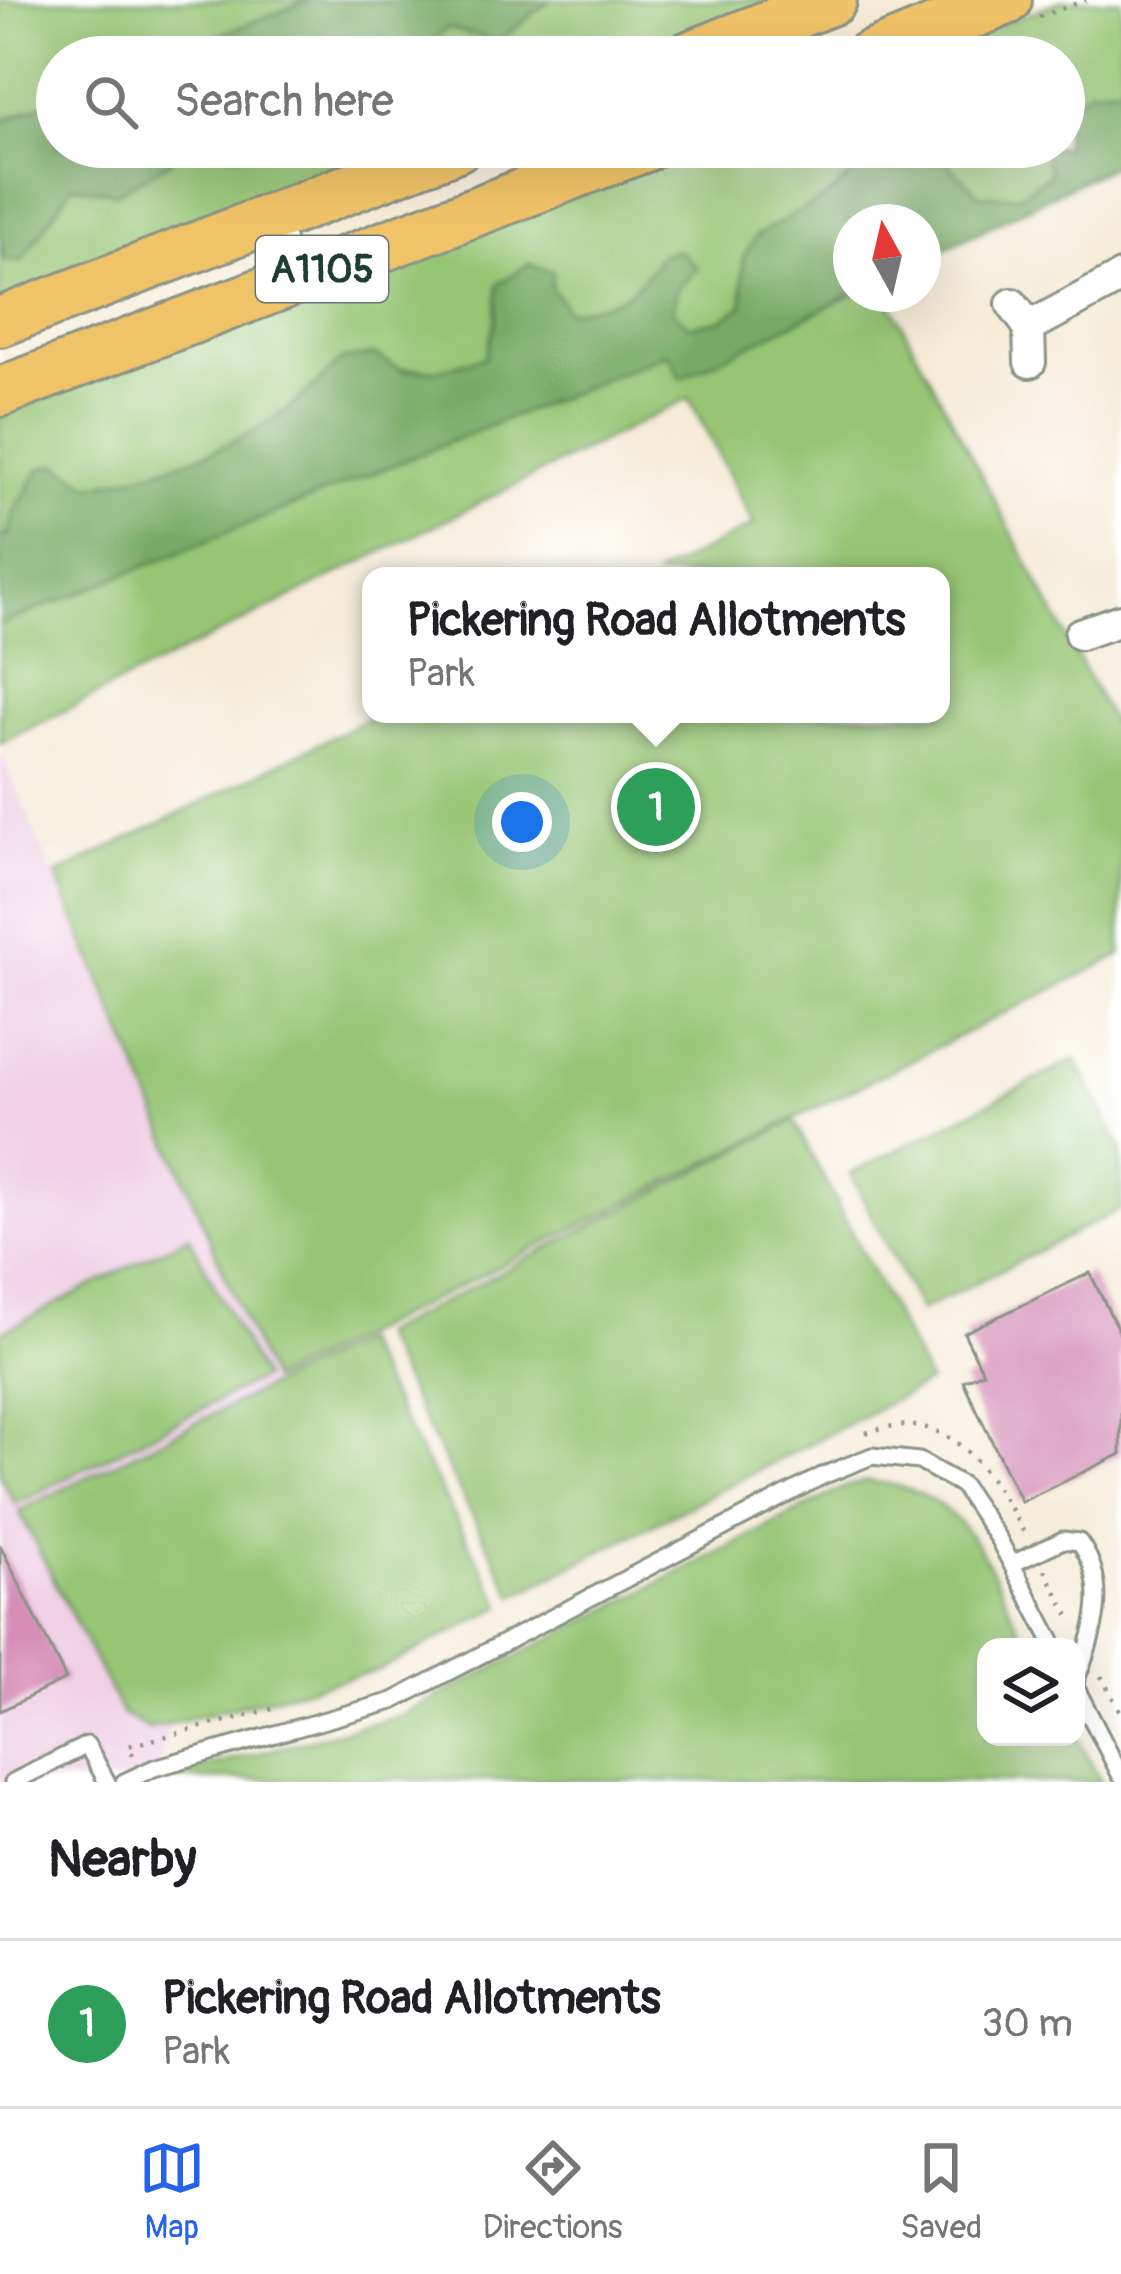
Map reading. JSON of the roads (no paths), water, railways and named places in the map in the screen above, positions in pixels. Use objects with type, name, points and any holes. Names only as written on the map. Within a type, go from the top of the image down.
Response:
[{"type":"main road","points":[[740,36],[832,0]]},
{"type":"main road","points":[[919,36],[1007,0]]},
{"type":"main road","name":"A1105","points":[[0,322],[402,168]]},
{"type":"main road","name":"A1105","points":[[0,392],[589,168]]},
{"type":"street","points":[[1030,362],[1020,316],[1121,277]]},
{"type":"street","points":[[1080,634],[1121,620]]},
{"type":"lane","points":[[280,215],[296,279]]},
{"type":"lane","points":[[124,1782],[143,1772],[393,1701],[822,1476],[872,1456],[919,1461],[962,1485],[1012,1564],[1050,1638]]},
{"type":"lane","points":[[1012,1564],[1063,1540],[1079,1542],[1094,1562],[1100,1582],[1085,1656]]},
{"type":"lane","points":[[1085,1702],[1121,1776]]},
{"type":"lane","points":[[13,1782],[88,1745],[107,1782]]},
{"type":"place","name":"Pickering Road Allotments","points":[[656,807]]}]
